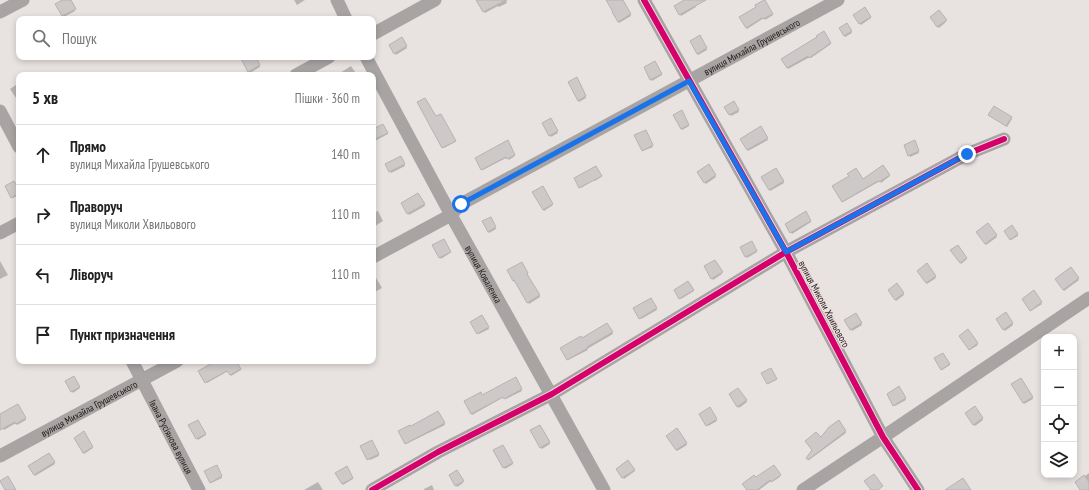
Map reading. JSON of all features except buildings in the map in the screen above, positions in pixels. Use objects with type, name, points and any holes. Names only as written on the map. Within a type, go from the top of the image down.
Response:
[{"type":"street","points":[[0,12],[23,0]]},
{"type":"street","points":[[337,0],[345,16]]},
{"type":"street","points":[[376,32],[435,0]]},
{"type":"street","name":"вулиця Миколи Хвильового","points":[[644,0],[786,252],[883,438],[918,490]]},
{"type":"street","name":"вулиця Михайла Грушевського","points":[[376,255],[451,216],[461,204],[838,0]]},
{"type":"street","points":[[302,72],[324,60]]},
{"type":"street","name":"вулиця Коваленка","points":[[368,60],[374,72]]},
{"type":"street","name":"вулиця Коваленка","points":[[376,76],[451,216],[552,394],[604,490]]},
{"type":"street","points":[[0,111],[16,141]]},
{"type":"street","points":[[372,490],[438,452],[552,394],[786,252],[967,154],[1004,139]]},
{"type":"street","points":[[0,233],[16,225]]},
{"type":"street","points":[[803,490],[883,438],[1089,298]]},
{"type":"street","name":"Івана Русіянова вулиця","points":[[134,364],[199,490]]},
{"type":"street","name":"вулиця Михайла Грушевського","points":[[0,456],[171,364]]},
{"type":"cycle path","points":[[644,0],[786,252],[883,437],[918,490]]},
{"type":"cycle path","points":[[372,490],[438,452],[552,394],[786,252],[967,154],[1004,139]]},
{"type":"route","points":[[461,204],[689,81],[786,252],[967,154]]}]
